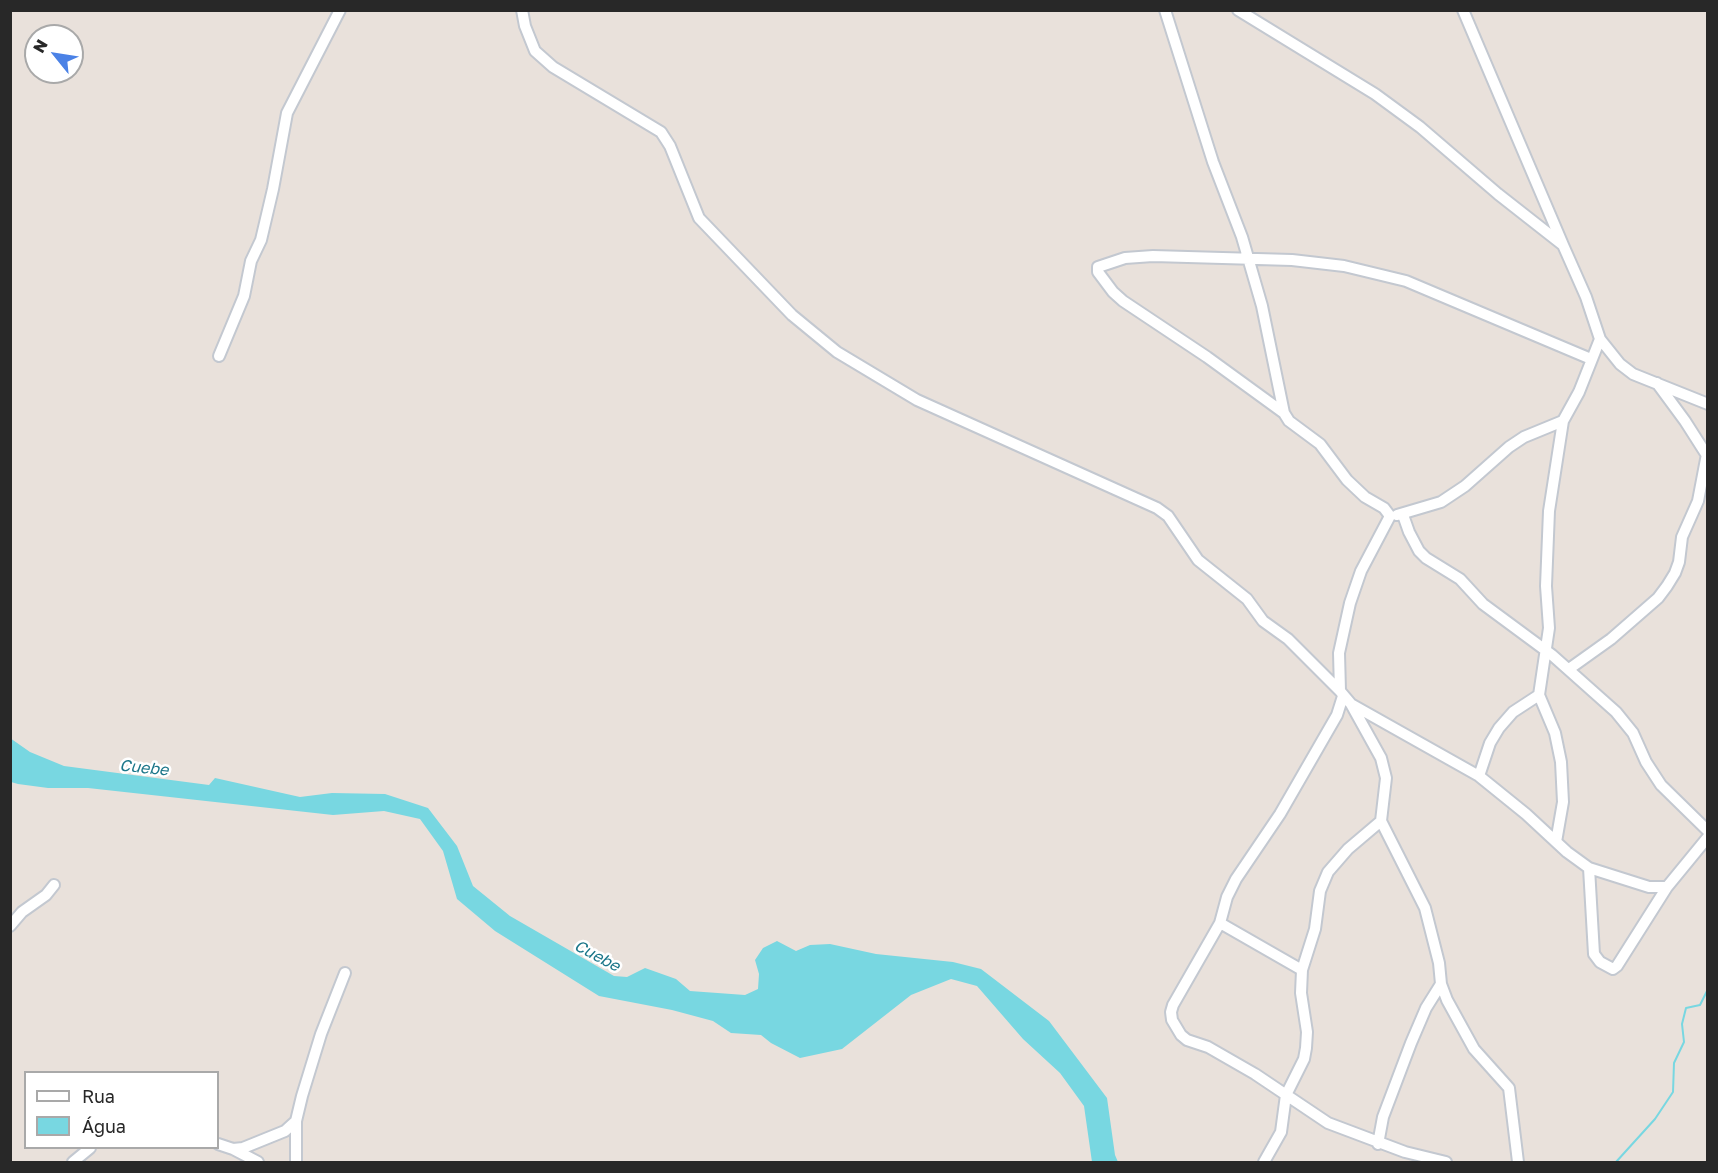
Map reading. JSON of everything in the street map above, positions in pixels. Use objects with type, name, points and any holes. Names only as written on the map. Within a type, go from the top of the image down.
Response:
[{"type":"street","points":[[219,356],[244,296],[251,261],[261,240],[287,113],[340,10]]},
{"type":"street","points":[[522,10],[525,26],[535,51],[553,68],[661,132],[670,146],[699,218],[792,315],[837,352],[916,400],[1157,508],[1168,516],[1198,560],[1247,599],[1263,621],[1288,639],[1345,697],[1381,758],[1386,778],[1381,821],[1425,908],[1439,963],[1441,984],[1447,1000],[1474,1049],[1509,1088],[1518,1162]]},
{"type":"street","points":[[1165,10],[1173,42],[1213,162],[1249,260],[1262,306],[1284,413],[1289,421],[1320,444],[1347,480],[1365,497],[1384,508],[1390,516]]},
{"type":"street","points":[[1239,10],[1375,94],[1420,127],[1498,194],[1563,245]]},
{"type":"street","points":[[1463,10],[1586,297],[1600,339],[1620,364],[1633,374],[1707,404]]},
{"type":"street","points":[[1284,413],[1207,357],[1123,301],[1113,292],[1097,270],[1100,266],[1125,258],[1153,256],[1292,260],[1344,266],[1406,281],[1592,359]]},
{"type":"street","points":[[1556,842],[1563,802],[1561,762],[1555,733],[1539,695],[1549,628],[1546,541],[1552,484],[1563,421],[1600,339]]},
{"type":"street","points":[[1569,669],[1611,639],[1658,598],[1675,573],[1679,562],[1682,537],[1698,501],[1707,456],[1657,383]]},
{"type":"street","points":[[1390,516],[1441,502],[1465,486],[1509,447],[1524,437],[1563,421]]},
{"type":"street","points":[[1403,514],[1409,532],[1419,551],[1426,558],[1460,579],[1484,604],[1569,669],[1616,712],[1633,733],[1646,762],[1661,785],[1707,831]]},
{"type":"street","points":[[1390,516],[1360,571],[1350,603],[1339,653],[1345,697],[1280,814],[1236,879],[1227,897],[1220,923],[1171,1012],[1172,1020],[1180,1035],[1187,1040],[1221,1054],[1328,1123],[1378,1144],[1446,1162]]},
{"type":"street","points":[[1479,776],[1490,743],[1499,728],[1513,712],[1539,695]]},
{"type":"street","points":[[1345,697],[1479,776],[1589,868],[1649,887],[1667,886]]},
{"type":"street","points":[[1264,1162],[1281,1132],[1286,1095],[1304,1059],[1307,1032],[1301,993],[1302,970],[1315,929],[1320,891],[1328,872],[1348,849],[1381,821]]},
{"type":"street","points":[[1589,868],[1594,954],[1610,969],[1617,966],[1667,886],[1707,837]]},
{"type":"street","points":[[10,926],[22,912],[46,895],[54,885]]},
{"type":"street","points":[[1649,887],[1657,903]]},
{"type":"street","points":[[1220,923],[1302,970]]},
{"type":"street","points":[[296,1162],[296,1121],[321,1034],[345,973]]},
{"type":"street","points":[[1378,1144],[1383,1117],[1411,1043],[1426,1008],[1441,984]]},
{"type":"street","points":[[233,1149],[243,1148],[285,1131],[296,1121]]},
{"type":"street","points":[[219,1144],[258,1162]]},
{"type":"street","points":[[73,1162],[89,1149]]},
{"type":"water","points":[[10,738],[30,752],[64,766],[209,785],[215,778],[300,797],[332,793],[385,794],[428,808],[457,846],[473,886],[510,916],[614,976],[627,977],[645,968],[676,979],[690,991],[745,995],[758,989],[759,974],[755,960],[763,948],[777,941],[796,951],[810,945],[830,944],[876,954],[953,962],[981,969],[1049,1021],[1107,1098],[1118,1162],[1092,1162],[1084,1106],[1060,1073],[1023,1039],[977,986],[951,979],[911,995],[842,1049],[800,1058],[771,1043],[761,1035],[731,1033],[713,1021],[672,1010],[599,996],[495,931],[457,899],[443,851],[420,819],[384,811],[333,815],[88,788],[48,788],[18,784],[11,782]]},
{"type":"waterway","points":[[1616,1162],[1655,1119],[1673,1092],[1674,1063],[1684,1042],[1682,1024],[1686,1008],[1700,1005],[1708,989]]},
{"type":"water label","name":"Cuebe","points":[[144,768]]},
{"type":"water label","name":"Cuebe","points":[[597,956]]}]
